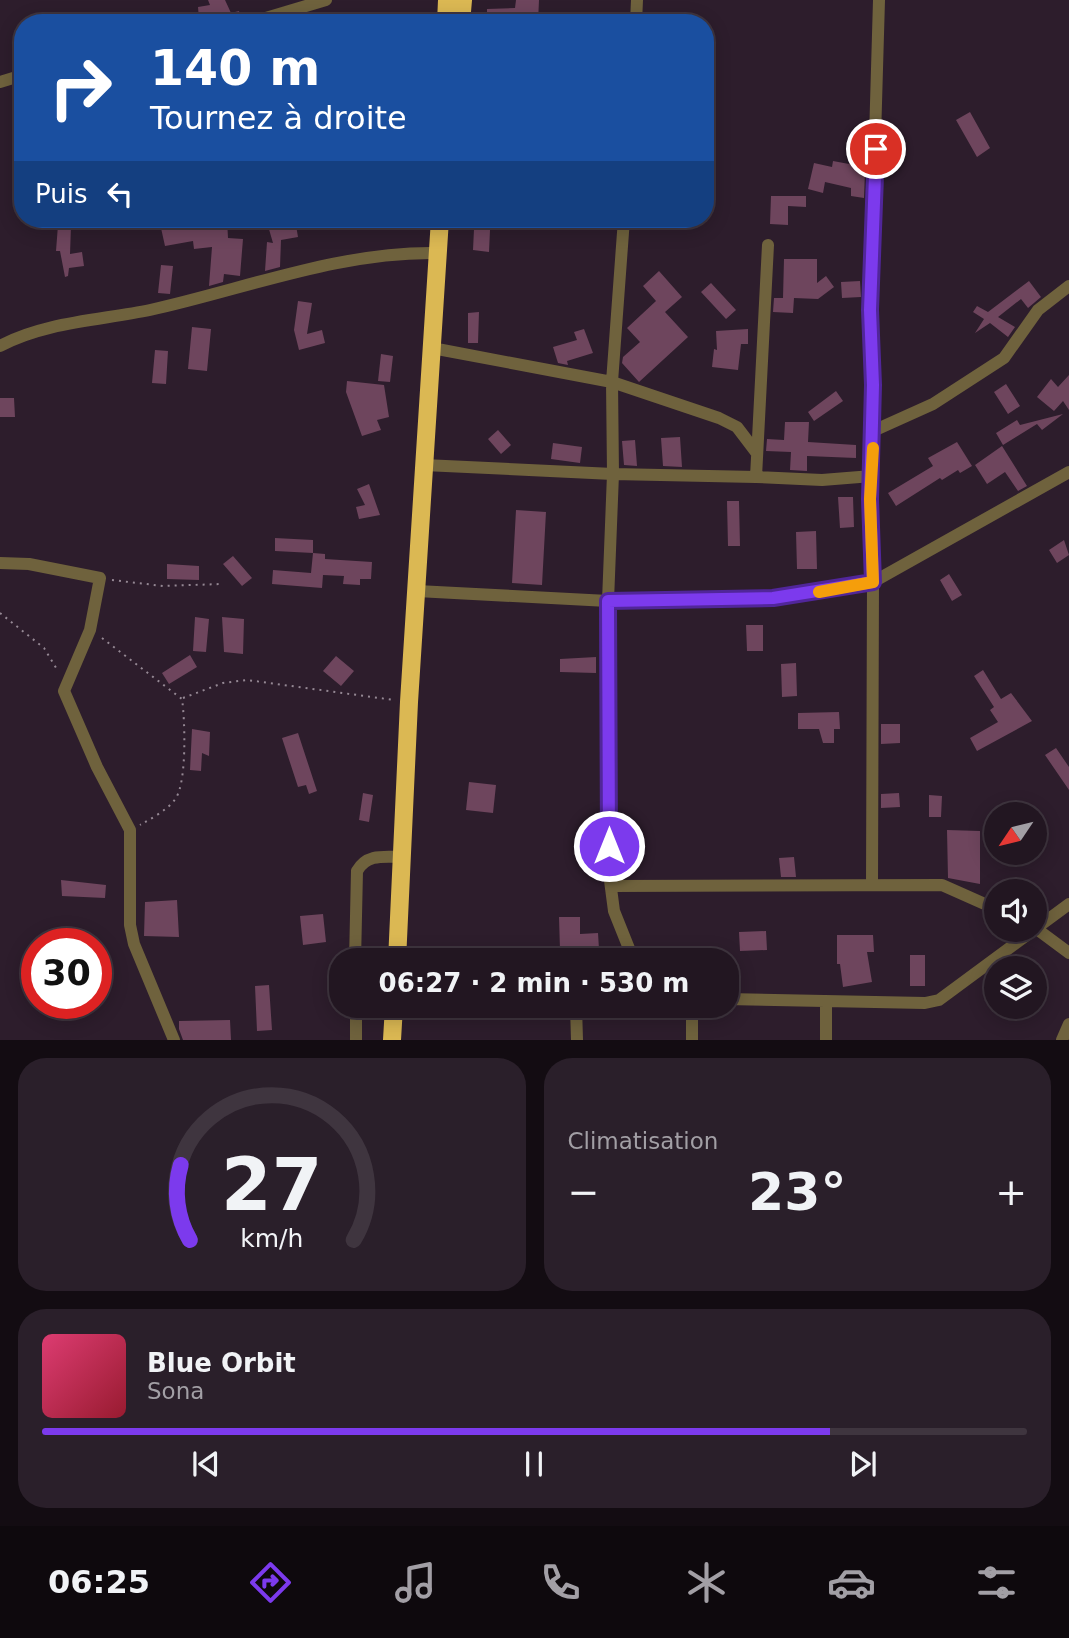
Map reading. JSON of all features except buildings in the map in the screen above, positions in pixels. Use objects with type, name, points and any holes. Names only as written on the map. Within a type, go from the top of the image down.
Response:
[{"type":"highway","points":[[398,948],[409,702],[439,228]]},
{"type":"highway","points":[[392,1040],[393,1018]]},
{"type":"street","points":[[279,14],[326,0]]},
{"type":"street","points":[[872,885],[873,430],[870,310],[879,0]]},
{"type":"street","points":[[623,228],[611,382],[613,474],[608,601],[611,886],[614,911],[629,948]]},
{"type":"street","points":[[756,477],[768,245]]},
{"type":"street","points":[[0,346],[49,329],[147,310],[364,258],[404,252],[438,253]]},
{"type":"street","points":[[873,430],[933,404],[995,364],[1010,350],[1038,310],[1069,286]]},
{"type":"street","points":[[432,348],[611,382],[719,418],[737,427],[756,452]]},
{"type":"street","points":[[424,465],[822,480],[872,476]]},
{"type":"street","points":[[417,591],[608,601],[773,598],[873,582],[1068,477]]},
{"type":"street","points":[[0,563],[29,564],[100,578],[90,630],[64,691],[97,767],[130,830],[130,925],[134,944],[174,1040]]},
{"type":"street","points":[[355,948],[357,871],[362,862],[371,858],[404,857]]},
{"type":"street","points":[[611,886],[942,885],[984,904]]},
{"type":"street","points":[[1047,920],[1069,904]]},
{"type":"street","points":[[1047,937],[1069,953]]},
{"type":"street","points":[[739,999],[925,1003],[939,1000],[1016,942]]},
{"type":"street","points":[[825,1001],[826,1040]]},
{"type":"street","points":[[356,1018],[356,1040]]},
{"type":"street","points":[[576,1018],[576,1040]]},
{"type":"street","points":[[692,1018],[692,1040]]},
{"type":"street","points":[[1062,1040],[1069,1024]]},
{"type":"path","points":[[100,578],[163,586],[221,584]]},
{"type":"path","points":[[0,613],[44,648],[57,669],[64,691]]},
{"type":"path","points":[[90,630],[183,699]]},
{"type":"path","points":[[183,699],[223,683],[247,680],[409,702]]},
{"type":"path","points":[[130,830],[165,809],[176,798],[182,780],[183,699]]},
{"type":"slow traffic","points":[[819,592],[873,582],[870,499],[873,448]]},
{"type":"route","points":[[609,846],[608,601],[734,601],[855,587],[873,582],[870,499],[873,385],[870,310],[876,149]]}]
